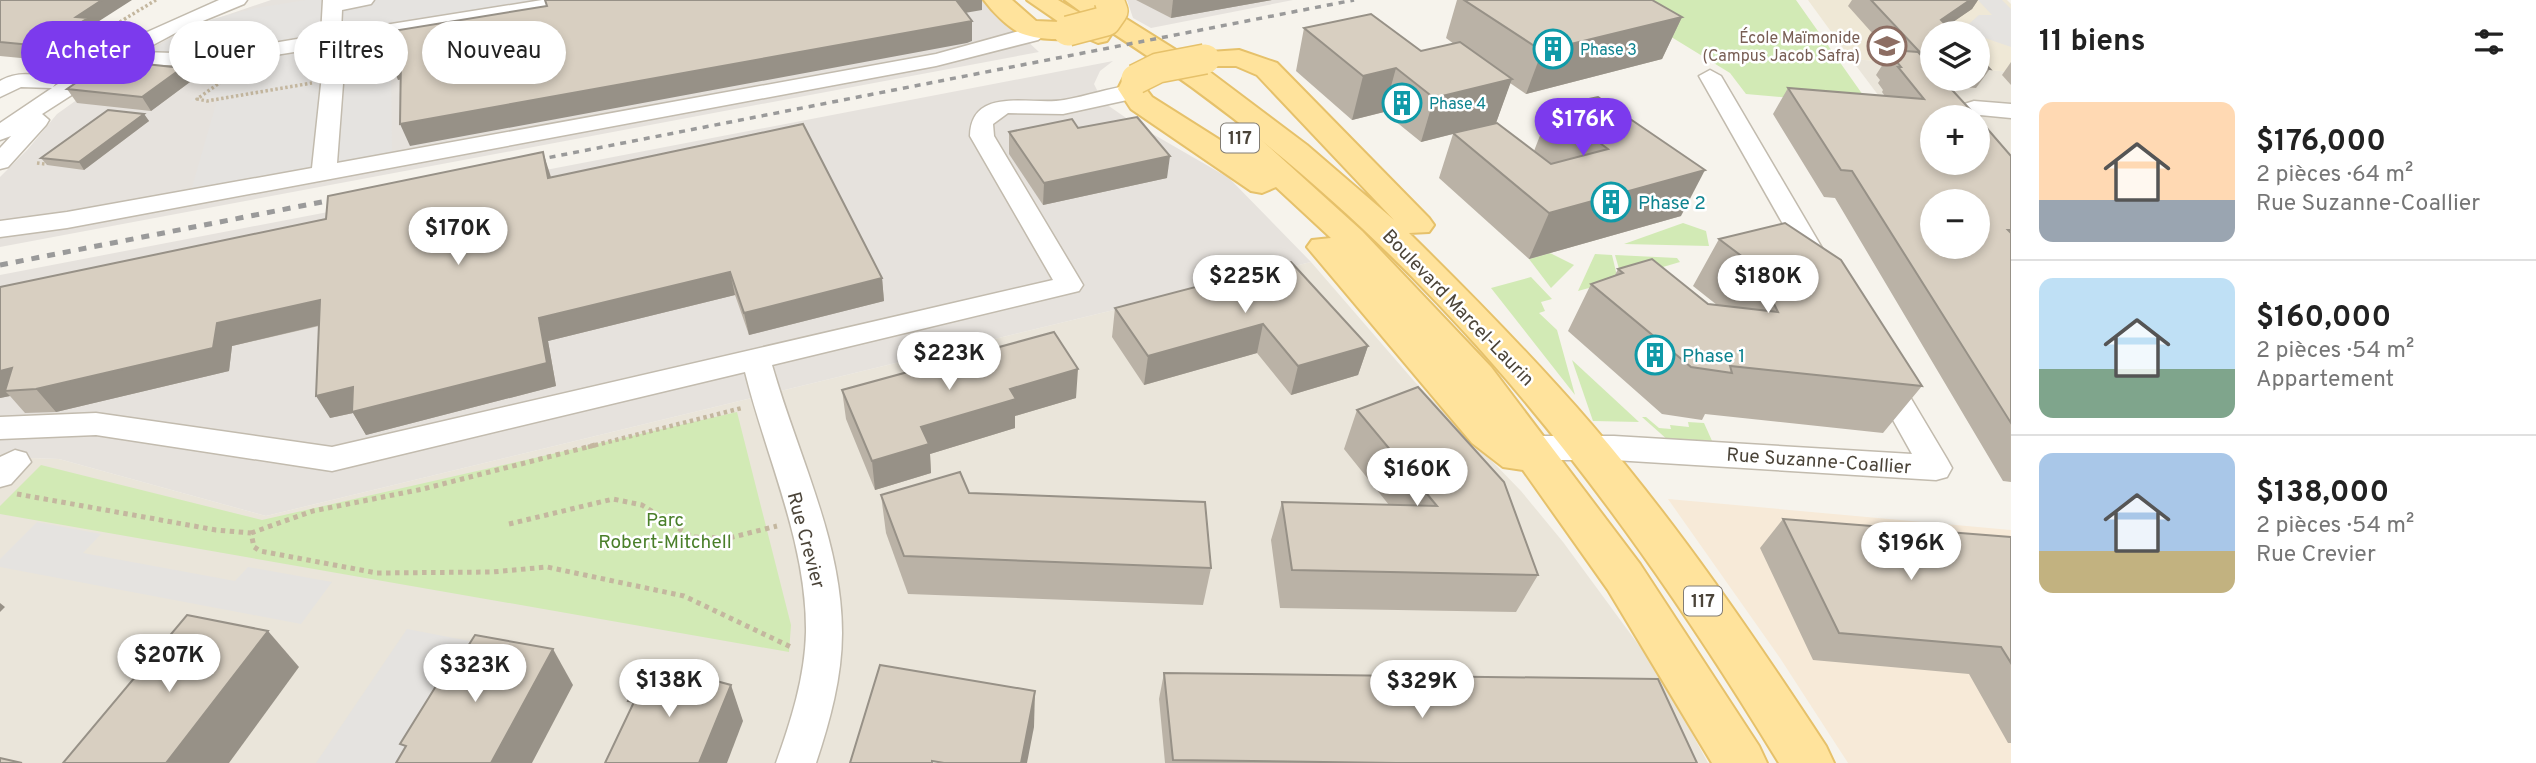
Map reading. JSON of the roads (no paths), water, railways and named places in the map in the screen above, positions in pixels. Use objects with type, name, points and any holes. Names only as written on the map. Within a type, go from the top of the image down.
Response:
[{"type":"main road","points":[[997,0],[1023,25],[1040,31],[1068,32],[1106,21],[1113,11],[1109,0]]},
{"type":"main road","name":"Boulevard Marcel-Laurin","points":[[1040,0],[1178,89],[1309,198],[1424,316],[1477,377],[1557,485],[1655,624],[1741,763]]},
{"type":"main road","name":"Boulevard Marcel-Laurin","points":[[1078,0],[1190,69],[1280,137],[1369,216],[1507,351],[1586,447],[1712,614],[1808,763]]},
{"type":"main road","points":[[1507,351],[1462,270],[1393,203],[1267,69],[1249,60],[1225,56],[1158,68],[1135,86],[1149,108],[1229,159],[1269,190],[1398,328],[1486,432],[1557,485]]},
{"type":"street","points":[[3,107],[41,77],[121,34],[199,0]]},
{"type":"street","points":[[155,34],[237,0]]},
{"type":"street","points":[[334,21],[333,2],[364,0]]},
{"type":"street","points":[[408,28],[584,1]]},
{"type":"street","points":[[0,229],[67,220],[936,60],[1040,31]]},
{"type":"street","points":[[155,59],[199,61],[294,46]]},
{"type":"street","points":[[1710,76],[1834,290]]},
{"type":"street","points":[[0,133],[74,84]]},
{"type":"street","points":[[324,172],[333,84]]},
{"type":"street","points":[[0,428],[96,424],[332,459],[1069,285],[982,136],[982,124],[991,112],[1003,108],[1061,107],[1135,86]]},
{"type":"street","points":[[0,162],[41,116],[39,107]]},
{"type":"street","points":[[1990,109],[2011,111]]},
{"type":"street","name":"Rue Suzanne-Coallier","points":[[1586,447],[1936,468],[1868,349]]},
{"type":"street","name":"Rue Crevier","points":[[756,359],[754,405],[810,542],[822,593],[824,632],[820,677],[796,763]]},
{"type":"street","points":[[1530,448],[1586,447]]},
{"type":"railway","points":[[526,162],[1354,0]]},
{"type":"railway","points":[[0,265],[347,197],[344,198]]},
{"type":"place","name":"École Maïmonide (Campus Jacob Safra)","points":[[1887,46]]},
{"type":"place","name":"Phase 3","points":[[1553,49]]},
{"type":"place","name":"Phase 4","points":[[1402,103]]},
{"type":"place","name":"Phase 2","points":[[1611,202]]},
{"type":"place","name":"Phase 1","points":[[1655,355]]},
{"type":"park label","name":"Parc Robert-Mitchell","points":[[665,530]]}]
